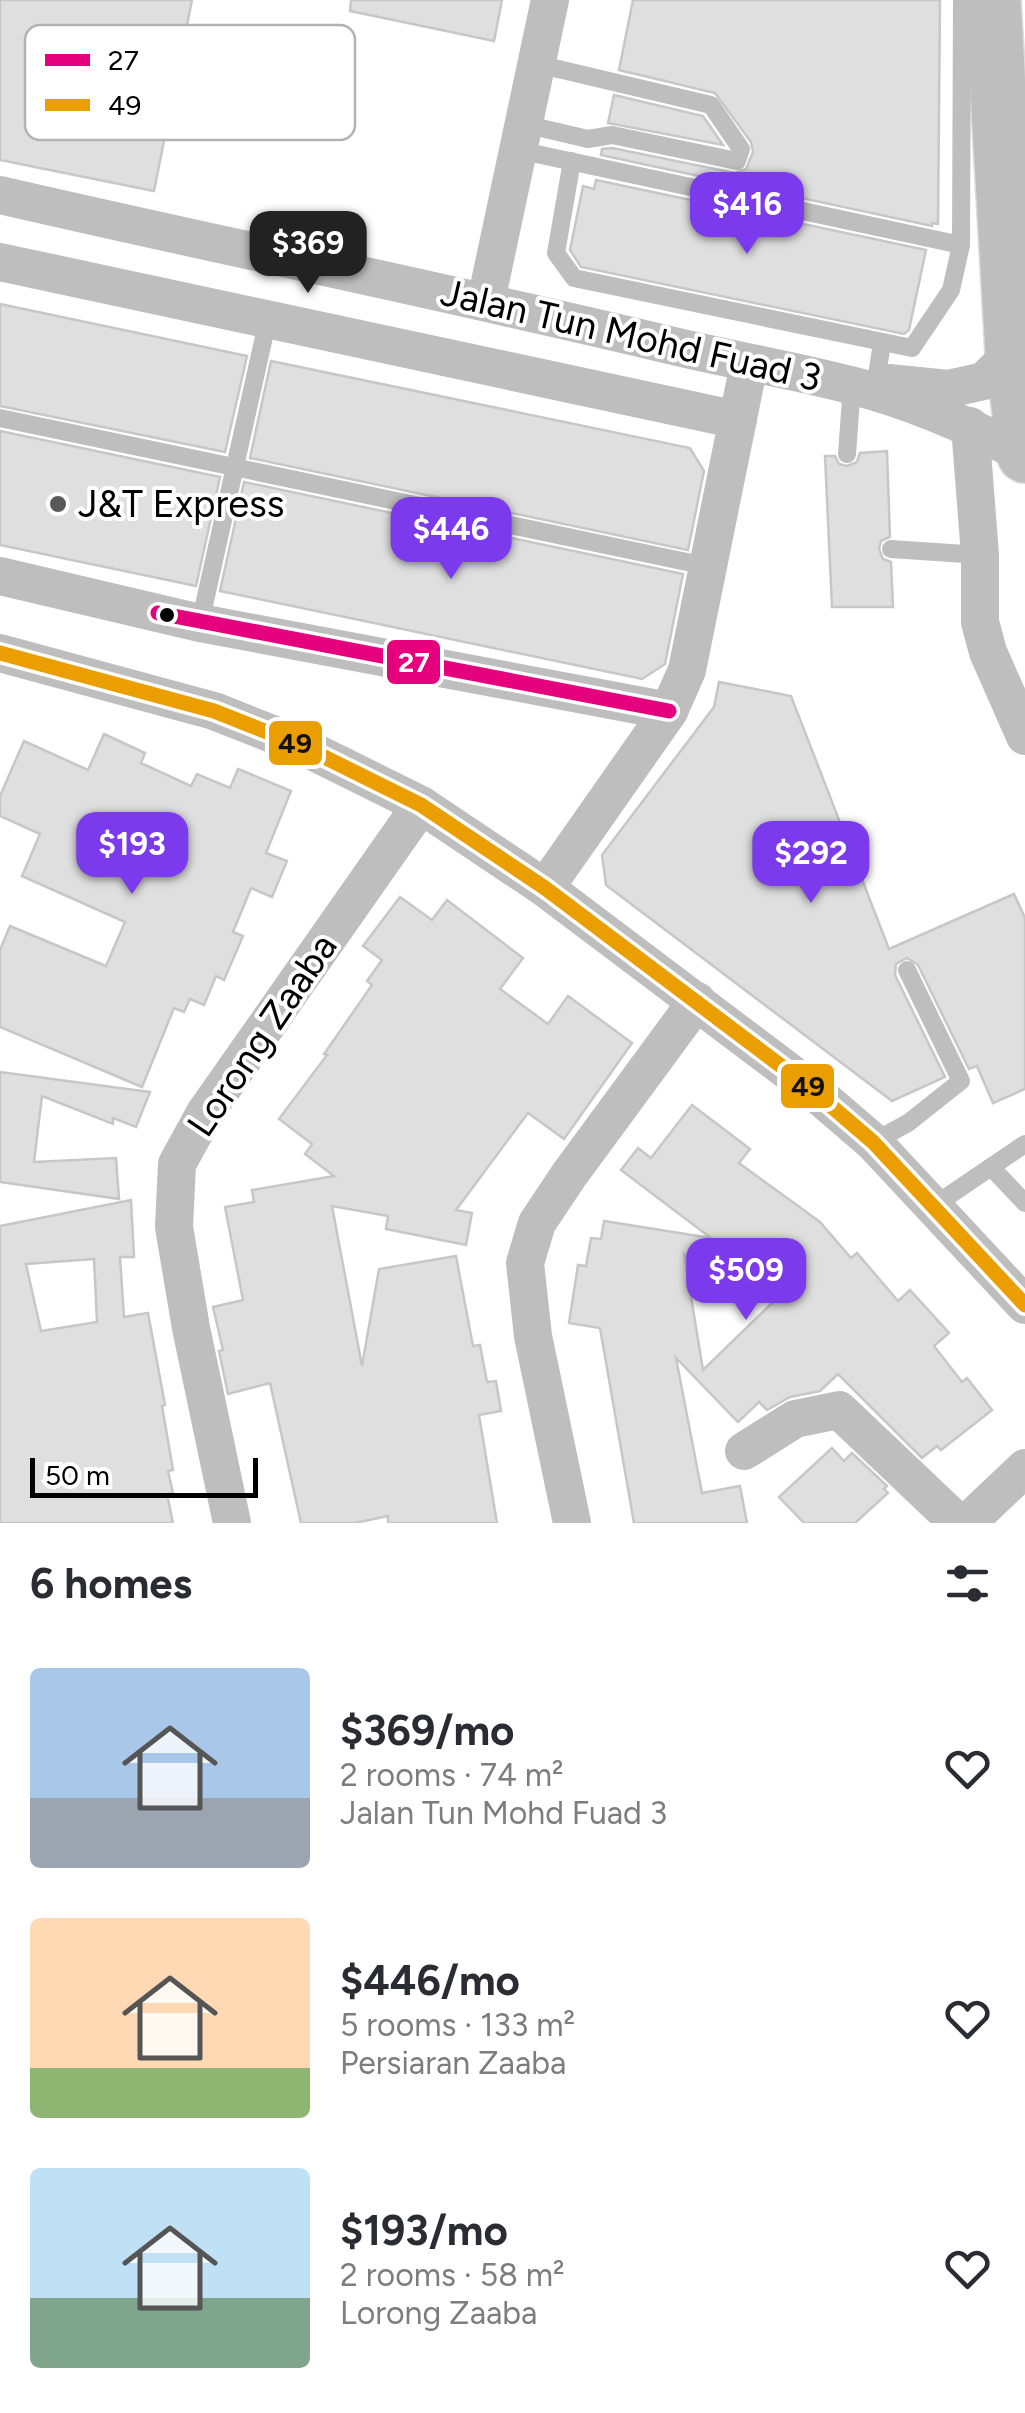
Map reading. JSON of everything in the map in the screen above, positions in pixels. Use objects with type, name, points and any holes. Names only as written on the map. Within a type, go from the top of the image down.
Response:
[{"type":"main road","points":[[994,0],[1013,353],[1025,455]]},
{"type":"street","points":[[486,301],[550,0]]},
{"type":"street","name":"Jalan Tun Mohd Fuad 3","points":[[0,195],[486,301],[749,364],[864,383],[948,389],[984,381],[1013,353]]},
{"type":"street","points":[[268,319],[282,258]]},
{"type":"street","points":[[0,262],[738,420]]},
{"type":"street","points":[[545,888],[668,711],[686,670],[749,364]]},
{"type":"street","name":"Jalan Tun Mohd Fuad 3","points":[[864,383],[970,426],[1025,455]]},
{"type":"street","points":[[970,426],[980,554],[980,622],[1025,736]]},
{"type":"street","points":[[0,576],[200,623],[668,711]]},
{"type":"street","points":[[0,653],[214,710],[300,744],[421,806],[545,888],[809,1086],[873,1142],[1025,1305]]},
{"type":"street","name":"Lorong Zaaba","points":[[232,1523],[174,1227],[177,1164],[205,1113],[421,806]]},
{"type":"street","points":[[572,1523],[532,1336],[525,1263],[538,1223],[569,1175],[696,1002]]},
{"type":"street","points":[[744,1451],[795,1419],[839,1410],[958,1523]]},
{"type":"street","points":[[966,1523],[1025,1468]]},
{"type":"lane","points":[[572,162],[556,253],[574,278],[912,348],[952,290],[961,245],[962,0]]},
{"type":"lane","points":[[521,137],[588,139],[612,135],[737,162],[741,149],[710,105],[537,64]]},
{"type":"lane","points":[[521,137],[572,162],[961,245]]},
{"type":"lane","points":[[200,623],[268,319]]},
{"type":"lane","points":[[847,454],[864,383],[882,343]]},
{"type":"lane","points":[[0,418],[706,566]]},
{"type":"lane","points":[[890,549],[980,554]]},
{"type":"lane","points":[[873,1142],[908,1123],[960,1082],[907,970]]},
{"type":"lane","points":[[935,1205],[1025,1144]]},
{"type":"lane","points":[[991,1167],[1025,1204]]},
{"type":"building","points":[[0,0],[192,0],[187,25],[25,25],[25,140],[164,140],[154,191],[0,160]]},
{"type":"building","points":[[351,0],[502,0],[494,41],[350,11]]},
{"type":"building","points":[[633,0],[940,0],[938,224],[932,226],[601,155],[602,149],[612,148],[735,173],[746,169],[753,152],[751,142],[715,93],[619,70]]},
{"type":"building","points":[[614,95],[703,116],[723,145],[608,123]]},
{"type":"building","points":[[596,180],[926,250],[909,330],[904,334],[581,267],[570,250],[583,186],[594,189]]},
{"type":"building","points":[[0,304],[247,356],[225,452],[0,406]]},
{"type":"building","points":[[271,361],[690,448],[704,471],[688,550],[250,458]]},
{"type":"building","points":[[0,431],[220,477],[196,586],[0,545]]},
{"type":"building","points":[[887,451],[890,537],[881,541],[879,549],[883,559],[891,562],[893,607],[832,607],[825,456],[835,456],[839,464],[847,466],[857,462],[860,453]]},
{"type":"building","points":[[244,482],[683,574],[665,664],[642,679],[220,591]]},
{"type":"building","points":[[719,682],[791,696],[889,949],[1014,894],[1025,918],[1025,1089],[993,1103],[977,1066],[969,1069],[918,965],[907,958],[896,964],[895,975],[945,1077],[892,1101],[606,885],[602,855],[714,707]]},
{"type":"building","points":[[104,734],[145,753],[141,763],[191,786],[197,774],[230,788],[238,769],[291,791],[266,853],[287,861],[272,897],[251,888],[233,932],[243,936],[224,980],[216,976],[204,1005],[190,999],[184,1012],[174,1008],[142,1087],[0,1027],[0,950],[10,926],[106,966],[125,922],[22,876],[40,834],[0,816],[0,796],[24,741],[88,770]]},
{"type":"building","points":[[400,897],[432,920],[447,900],[523,958],[500,989],[548,1024],[568,996],[632,1043],[564,1139],[528,1113],[456,1210],[472,1213],[466,1245],[386,1229],[388,1216],[332,1206],[362,1366],[379,1269],[456,1256],[473,1346],[480,1345],[487,1382],[496,1381],[501,1411],[479,1415],[497,1523],[388,1523],[388,1516],[355,1523],[301,1523],[270,1383],[228,1394],[213,1307],[243,1300],[225,1207],[254,1202],[252,1190],[334,1176],[305,1154],[312,1144],[279,1119],[372,985],[367,981],[382,960],[363,946]]},
{"type":"building","points":[[0,1072],[150,1092],[136,1127],[113,1118],[113,1124],[42,1096],[34,1162],[116,1158],[119,1199],[0,1182]]},
{"type":"building","points":[[692,1105],[750,1149],[739,1163],[820,1222],[851,1258],[857,1253],[898,1301],[910,1290],[949,1333],[934,1346],[962,1382],[967,1378],[992,1410],[941,1450],[937,1446],[922,1458],[838,1374],[820,1391],[790,1397],[767,1410],[759,1402],[738,1422],[676,1358],[702,1493],[740,1486],[747,1523],[634,1523],[600,1328],[569,1323],[578,1265],[586,1266],[591,1238],[601,1239],[604,1221],[711,1238],[621,1170],[638,1148],[651,1158]],"holes":[[[684,1254],[722,1283],[731,1272],[773,1302],[703,1370]]]},
{"type":"building","points":[[131,1200],[134,1257],[120,1257],[124,1317],[148,1313],[173,1470],[168,1471],[173,1493],[167,1494],[173,1523],[0,1523],[0,1226]],"holes":[[[94,1259],[97,1322],[41,1331],[26,1264]]]},
{"type":"building","points":[[832,1448],[844,1461],[852,1453],[887,1486],[884,1489],[888,1493],[855,1523],[804,1523],[779,1497]]},
{"type":"transit line","name":"27","points":[[158,613],[669,711]]},
{"type":"transit line","name":"49","points":[[0,653],[214,711],[300,745],[421,805],[545,888],[809,1087],[873,1142],[1025,1305]]},
{"type":"place","name":"J&T Express","points":[[58,504]]}]
